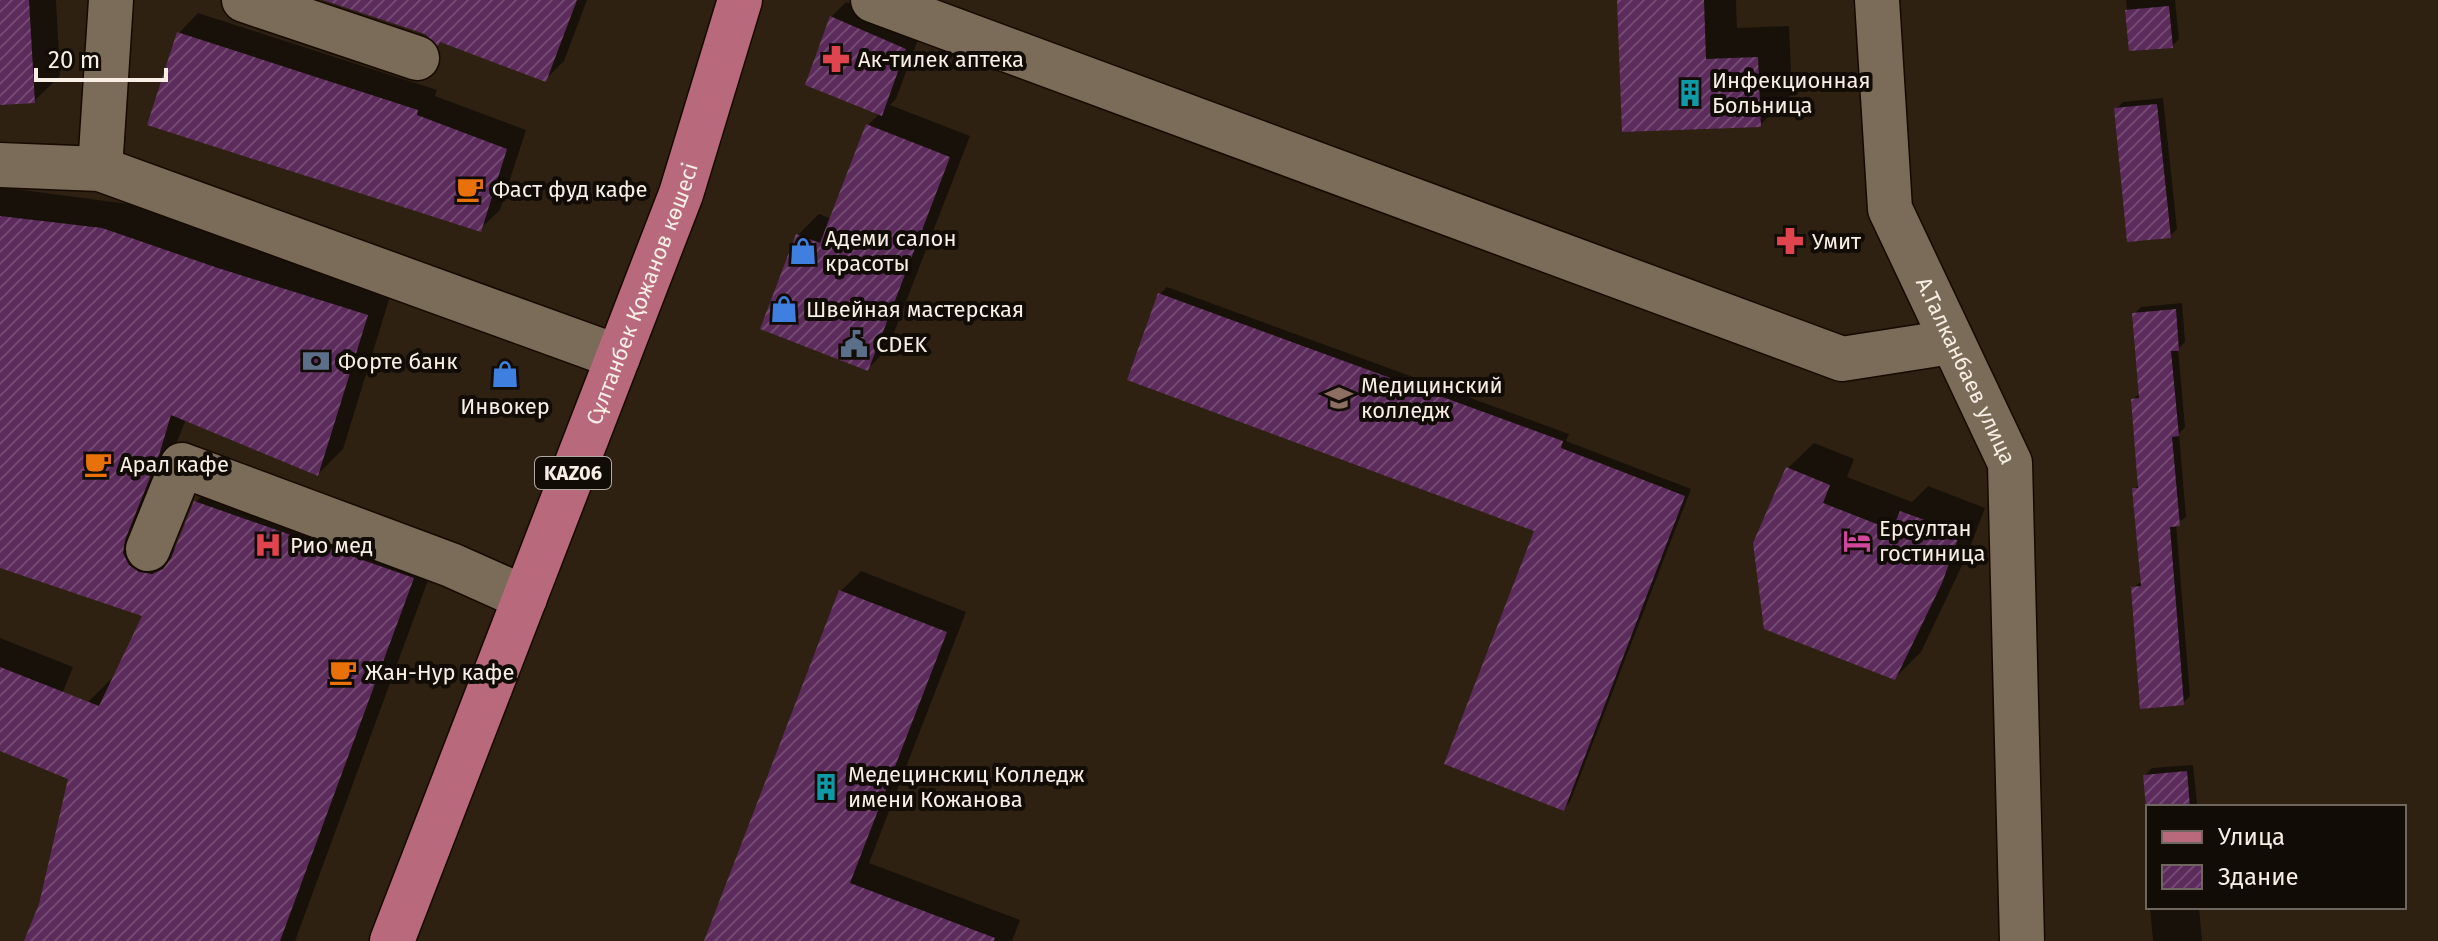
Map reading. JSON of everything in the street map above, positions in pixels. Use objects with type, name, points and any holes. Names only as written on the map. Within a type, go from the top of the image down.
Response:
[{"type":"main road","name":"Сұлтанбек Қожанов көшесі","points":[[392,941],[681,194],[740,0]]},
{"type":"street","points":[[100,169],[111,0]]},
{"type":"street","points":[[244,0],[417,58]]},
{"type":"street","points":[[873,0],[1842,359],[1951,342]]},
{"type":"street","name":"А.Талканбаев улица","points":[[1877,0],[1890,209],[2010,463],[2022,941]]},
{"type":"street","points":[[0,165],[100,169],[618,357]]},
{"type":"street","points":[[148,549],[182,465],[451,565],[525,598]]},
{"type":"building","points":[[0,0],[29,0],[35,103],[0,105]]},
{"type":"building","points":[[323,0],[577,0],[546,82],[440,42],[438,46],[425,34]]},
{"type":"building","name":"Инфекционная Больница","points":[[1617,0],[1704,0],[1706,59],[1758,57],[1761,127],[1622,132]]},
{"type":"building","points":[[2169,6],[2173,48],[2129,51],[2125,10]]},
{"type":"building","points":[[830,16],[906,49],[882,116],[805,85]]},
{"type":"building","points":[[177,32],[418,110],[417,115],[507,149],[481,232],[147,125]]},
{"type":"building","points":[[2157,104],[2171,238],[2127,242],[2114,108]]},
{"type":"building","points":[[866,124],[950,157],[868,371],[760,329],[796,234],[820,243]]},
{"type":"building","points":[[0,216],[102,228],[368,315],[318,476],[171,415],[123,553],[129,565],[139,572],[152,574],[163,569],[171,558],[194,501],[414,578],[280,941],[24,941],[39,904],[68,779],[0,751],[0,667],[99,706],[142,616],[0,568]]},
{"type":"building","points":[[1158,293],[1563,441],[1561,448],[1685,496],[1564,811],[1444,764],[1534,531],[1127,380]]},
{"type":"building","points":[[2176,309],[2179,351],[2171,351],[2179,436],[2172,437],[2180,526],[2170,527],[2184,705],[2140,709],[2131,587],[2141,586],[2132,488],[2138,488],[2131,399],[2139,398],[2132,313]]},
{"type":"building","points":[[1786,467],[1830,485],[1823,503],[1892,530],[1900,511],[1960,533],[1942,583],[1895,680],[1764,629],[1753,543]]},
{"type":"building","name":"Медецинскиц Колледж имени Кожанова","points":[[839,590],[947,632],[850,883],[995,938],[994,941],[704,941]]},
{"type":"building","points":[[2187,771],[2190,805],[2146,807],[2143,775]]},
{"type":"place","name":"Ак-тилек аптека","points":[[836,59]]},
{"type":"place","name":"Инфекционная Больница","points":[[1690,93]]},
{"type":"place","name":"Фаст фуд кафе","points":[[470,189]]},
{"type":"place","name":"Умит","points":[[1790,241]]},
{"type":"place","name":"Адеми салон красоты","points":[[803,251]]},
{"type":"place","name":"Швейная мастерская","points":[[784,309]]},
{"type":"place","name":"CDEK","points":[[854,344]]},
{"type":"place","name":"Форте банк","points":[[316,361]]},
{"type":"place","name":"Инвокер","points":[[505,374]]},
{"type":"place","name":"Медицинский колледж","points":[[1339,398]]},
{"type":"place","name":"Арал кафе","points":[[98,464]]},
{"type":"place","name":"Ерсултан гостиница","points":[[1857,541]]},
{"type":"place","name":"Рио мед","points":[[268,545]]},
{"type":"place","name":"Жан-Нур кафе","points":[[343,672]]},
{"type":"place","name":"Медецинскиц Колледж имени Кожанова","points":[[826,787]]}]
